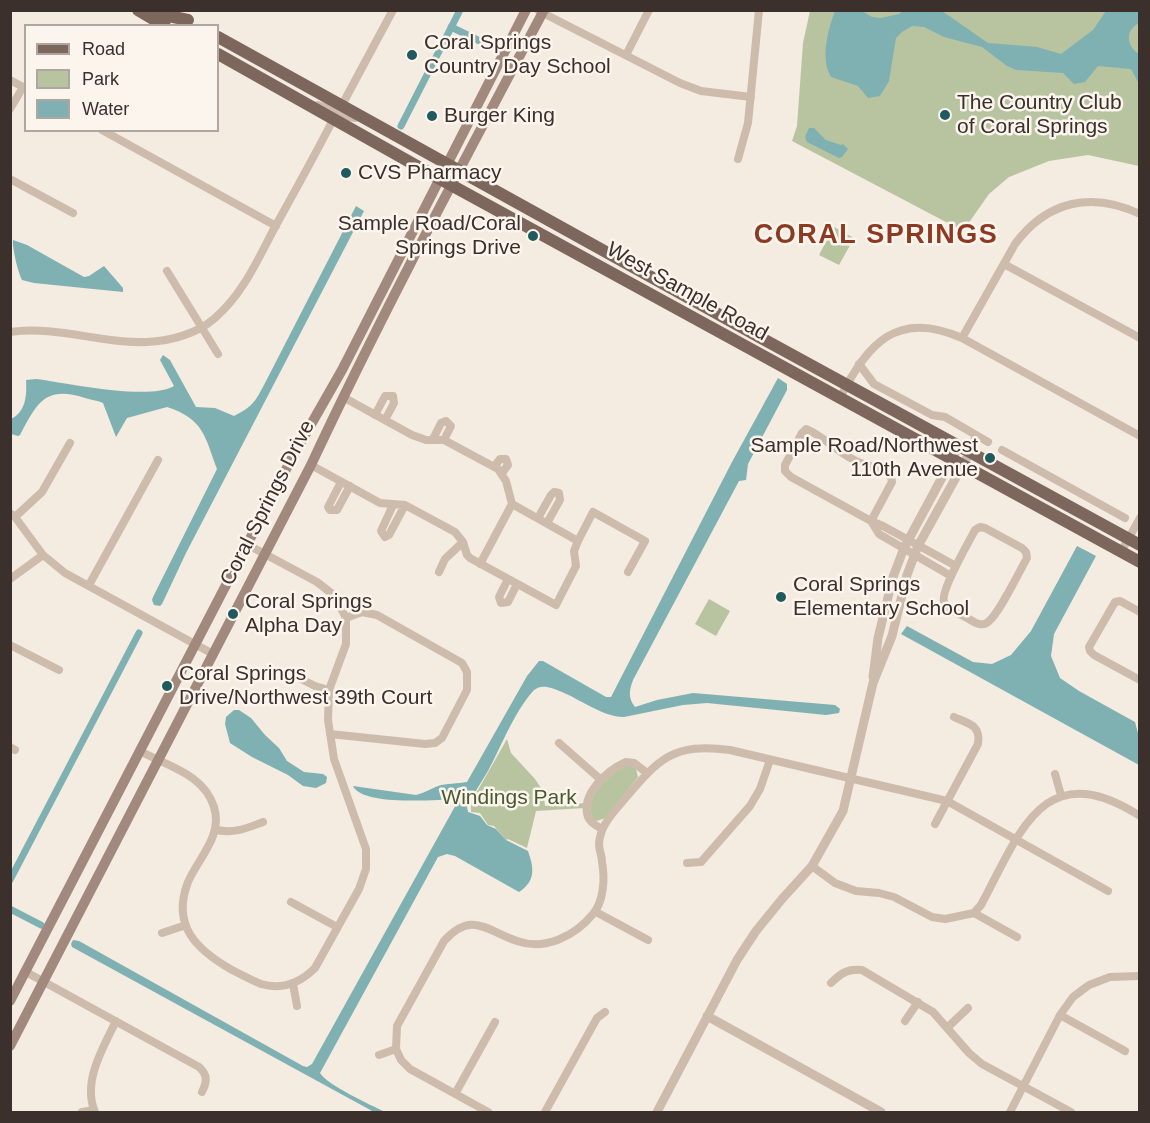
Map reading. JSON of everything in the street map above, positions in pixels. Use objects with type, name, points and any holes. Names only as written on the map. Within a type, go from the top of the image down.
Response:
[{"type":"main road","points":[[169,10],[192,23]]},
{"type":"main road","name":"Coral Springs Drive","points":[[10,1046],[311,465],[526,10]]},
{"type":"main road","name":"Coral Springs Drive","points":[[454,166],[542,11]]},
{"type":"main road","points":[[142,13],[159,14],[192,23]]},
{"type":"main road","points":[[142,13],[161,24]]},
{"type":"main road","name":"West Sample Road","points":[[219,38],[1134,542]]},
{"type":"main road","name":"West Sample Road","points":[[219,55],[446,182],[1140,562]]},
{"type":"main road","name":"Coral Springs Drive","points":[[10,1001],[293,456],[446,182]]},
{"type":"street","points":[[294,96],[333,110],[342,105],[393,10]]},
{"type":"street","points":[[626,55],[649,10]]},
{"type":"street","points":[[738,159],[746,137],[759,10]]},
{"type":"street","points":[[542,11],[680,83],[701,91],[751,97]]},
{"type":"street","points":[[10,80],[24,87],[10,109]]},
{"type":"street","points":[[10,332],[45,331],[144,342],[166,341],[202,327],[219,314],[246,282],[334,118],[345,115],[374,123]]},
{"type":"street","points":[[106,132],[276,226]]},
{"type":"street","points":[[10,179],[73,213]]},
{"type":"street","points":[[962,338],[1004,264],[1025,231],[1037,220],[1056,209],[1076,203],[1095,202],[1116,205],[1140,214]]},
{"type":"street","points":[[1004,264],[1140,338]]},
{"type":"street","points":[[167,271],[218,354]]},
{"type":"street","points":[[840,399],[859,364],[883,339],[898,331],[931,328],[962,338],[1140,436]]},
{"type":"street","points":[[859,364],[874,384],[932,415],[945,417],[988,442]]},
{"type":"street","points":[[375,415],[385,396],[393,396],[394,403],[385,420]]},
{"type":"street","points":[[343,398],[412,435],[426,440],[444,440],[494,467],[502,473],[512,504],[578,541]]},
{"type":"street","points":[[434,439],[441,423],[446,421],[451,426],[444,440]]},
{"type":"street","points":[[871,521],[892,482],[888,472],[858,462],[806,429],[785,465],[785,471],[791,477],[871,521],[951,576]]},
{"type":"street","points":[[873,683],[886,652],[903,586],[916,551],[964,449],[976,435]]},
{"type":"street","points":[[70,442],[42,492],[13,515],[43,555],[65,573],[213,654]]},
{"type":"street","points":[[1002,450],[1125,518]]},
{"type":"street","points":[[494,467],[500,459],[506,459],[508,465],[502,473]]},
{"type":"street","points":[[89,585],[158,460]]},
{"type":"street","points":[[657,1113],[737,960],[756,931],[812,866],[843,811],[873,683],[876,652],[890,586],[906,544],[957,463]]},
{"type":"street","points":[[311,465],[380,503],[405,505],[455,532],[463,542],[467,555],[556,605],[576,566],[574,551],[593,512],[645,541],[628,572]]},
{"type":"street","points":[[341,482],[328,507],[330,510],[337,510],[350,486]]},
{"type":"street","points":[[538,518],[551,495],[554,492],[559,493],[560,500],[547,523]]},
{"type":"street","points":[[393,504],[381,531],[385,537],[389,536],[405,505]]},
{"type":"street","points":[[480,564],[512,504]]},
{"type":"street","points":[[1121,552],[1134,542],[1140,518]]},
{"type":"street","points":[[980,527],[1026,552],[1027,558],[1008,593],[989,622],[984,624],[978,624],[948,608],[944,602],[951,576],[975,530],[980,527]]},
{"type":"street","points":[[439,572],[445,559],[463,542]]},
{"type":"street","points":[[140,751],[186,773],[200,783],[210,795],[215,809],[217,830],[189,880],[184,896],[183,909],[186,925],[192,938],[213,960],[268,986],[293,984],[306,976],[315,968],[359,889],[366,869],[366,849],[334,759],[328,720],[329,690],[346,644],[346,618],[335,596],[318,582],[248,545]]},
{"type":"street","points":[[916,551],[956,566]]},
{"type":"street","points":[[10,579],[43,555]]},
{"type":"street","points":[[508,579],[499,597],[501,603],[508,602],[517,584]]},
{"type":"street","points":[[1140,612],[1120,601],[1115,602],[1089,647],[1090,651],[1140,680]]},
{"type":"street","points":[[330,734],[425,744],[435,742],[442,738],[467,690],[467,672],[462,663],[377,615],[362,612],[346,618]]},
{"type":"street","points":[[10,645],[59,670]]},
{"type":"street","points":[[299,678],[329,690]]},
{"type":"street","points":[[935,824],[978,744],[978,730],[971,724],[954,717]]},
{"type":"street","points":[[559,743],[600,779]]},
{"type":"street","points":[[488,1113],[410,1069],[396,1049],[397,1026],[444,941],[463,926],[473,924],[485,926],[517,941],[548,944],[566,938],[582,926],[596,912],[604,878],[599,845],[602,829],[647,773],[664,758],[686,750],[706,747],[947,801],[1108,891]]},
{"type":"street","points":[[687,863],[701,862],[750,806],[760,789],[770,760]]},
{"type":"street","points":[[602,829],[591,821],[587,814],[589,800],[600,779],[626,762],[634,763],[647,773]]},
{"type":"street","points":[[1055,774],[1061,795]]},
{"type":"street","points":[[812,866],[835,883],[856,891],[894,897],[932,917],[945,919],[974,913],[981,905],[1028,821],[1045,804],[1061,795],[1083,793],[1103,796],[1140,816]]},
{"type":"street","points":[[217,830],[228,833],[263,822]]},
{"type":"street","points":[[291,902],[337,927]]},
{"type":"street","points":[[596,912],[648,940]]},
{"type":"street","points":[[974,913],[1017,937]]},
{"type":"street","points":[[162,933],[186,925]]},
{"type":"street","points":[[831,983],[841,973],[850,969],[862,970],[933,1012],[969,1053],[982,1064],[1071,1113]]},
{"type":"street","points":[[26,972],[199,1067],[205,1073],[206,1083],[202,1092]]},
{"type":"street","points":[[1010,1113],[1060,1015],[1073,997],[1089,985],[1110,977],[1140,976]]},
{"type":"street","points":[[293,984],[297,1006]]},
{"type":"street","points":[[905,1021],[918,1002]]},
{"type":"street","points":[[948,1027],[968,1008]]},
{"type":"street","points":[[545,1113],[597,1017],[605,1012]]},
{"type":"street","points":[[1060,1015],[1125,1051]]},
{"type":"street","points":[[707,1016],[881,1113]]},
{"type":"street","points":[[82,1113],[95,1111],[92,1091],[93,1072],[99,1054],[116,1021]]},
{"type":"street","points":[[455,1094],[495,1022]]},
{"type":"street","points":[[379,1055],[396,1049]]},
{"type":"green space","name":"The Country Club of Coral Springs","points":[[810,11],[1139,11],[1139,166],[1088,155],[1049,161],[1009,177],[989,194],[963,231],[792,141],[797,126],[803,43]]},
{"type":"green space","points":[[834,227],[854,238],[839,265],[819,255]]},
{"type":"green space","points":[[709,599],[730,611],[716,636],[695,624]]},
{"type":"green space","name":"Windings Park","points":[[507,739],[511,753],[543,791],[545,806],[586,803],[584,808],[536,811],[527,848],[506,840],[494,826],[488,825],[480,813],[471,812],[471,798],[478,790]]},
{"type":"green space","points":[[625,766],[632,766],[636,769],[638,777],[605,818],[597,821],[593,819],[591,803],[598,788]]},
{"type":"water","points":[[835,11],[862,11],[872,17],[881,18],[903,11],[942,11],[988,43],[1037,47],[1061,54],[1093,30],[1106,11],[1139,11],[1139,23],[1131,30],[1129,38],[1132,47],[1139,54],[1139,116],[1138,82],[1131,69],[1098,66],[1085,82],[1074,84],[1063,73],[1016,70],[982,47],[944,37],[924,27],[912,26],[896,38],[889,81],[880,96],[868,98],[858,86],[831,77],[826,61],[826,44]]},
{"type":"water","points":[[809,128],[814,128],[826,140],[843,144],[848,149],[839,158],[807,142],[805,137]]},
{"type":"water","points":[[356,206],[364,211],[186,553],[162,604],[154,605],[153,597],[217,469],[206,438],[189,417],[167,407],[127,418],[116,437],[103,403],[60,394],[51,396],[37,406],[20,435],[11,434],[11,419],[20,412],[25,402],[26,380],[36,379],[128,391],[162,390],[174,386],[160,360],[163,355],[170,360],[196,407],[215,408],[234,416],[249,407],[258,396]]},
{"type":"water","points":[[13,240],[27,245],[84,277],[104,266],[123,288],[123,292],[22,280]]},
{"type":"water","points":[[778,378],[787,384],[787,390],[748,464],[746,480],[739,481],[633,680],[630,697],[635,707],[693,693],[835,705],[840,709],[839,713],[826,715],[707,703],[683,705],[624,717],[605,713],[547,687],[534,690],[514,718],[467,807],[468,812],[480,816],[487,825],[496,829],[506,840],[528,851],[532,863],[531,879],[519,892],[455,856],[447,854],[438,857],[320,1073],[340,1089],[385,1112],[374,1112],[72,947],[73,940],[79,941],[303,1066],[307,1067],[312,1064],[458,801],[456,799],[417,801],[370,797],[353,786],[416,795],[441,785],[467,782],[527,676],[539,661],[543,661],[606,697],[611,697]]},
{"type":"water","points":[[1077,546],[1096,556],[1054,634],[1051,656],[1060,678],[1135,722],[1139,737],[1139,765],[901,634],[907,626],[973,662],[992,664],[1011,655],[1031,631]]},
{"type":"water","points":[[234,710],[239,710],[251,718],[279,748],[287,761],[304,772],[323,774],[327,777],[326,783],[316,788],[303,786],[288,775],[230,743],[225,724],[226,717]]},
{"type":"waterway","points":[[401,126],[460,10]]},
{"type":"waterway","points":[[451,27],[490,46]]},
{"type":"waterway","points":[[10,880],[139,633]]},
{"type":"waterway","points":[[10,909],[41,925]]},
{"type":"place","name":"Coral Springs Country Day School","points":[[412,55]]},
{"type":"place","name":"The Country Club of Coral Springs","points":[[945,115]]},
{"type":"place","name":"Burger King","points":[[432,116]]},
{"type":"place","name":"CVS Pharmacy","points":[[346,173]]},
{"type":"place","name":"Sample Road/Coral Springs Drive","points":[[533,236]]},
{"type":"place","name":"Sample Road/Northwest 110th Avenue","points":[[990,458]]},
{"type":"place","name":"Coral Springs Elementary School","points":[[781,597]]},
{"type":"place","name":"Coral Springs Alpha Day","points":[[233,614]]},
{"type":"place","name":"Coral Springs Drive/Northwest 39th Court","points":[[167,686]]},
{"type":"district","name":"CORAL SPRINGS","points":[[876,236]]}]
